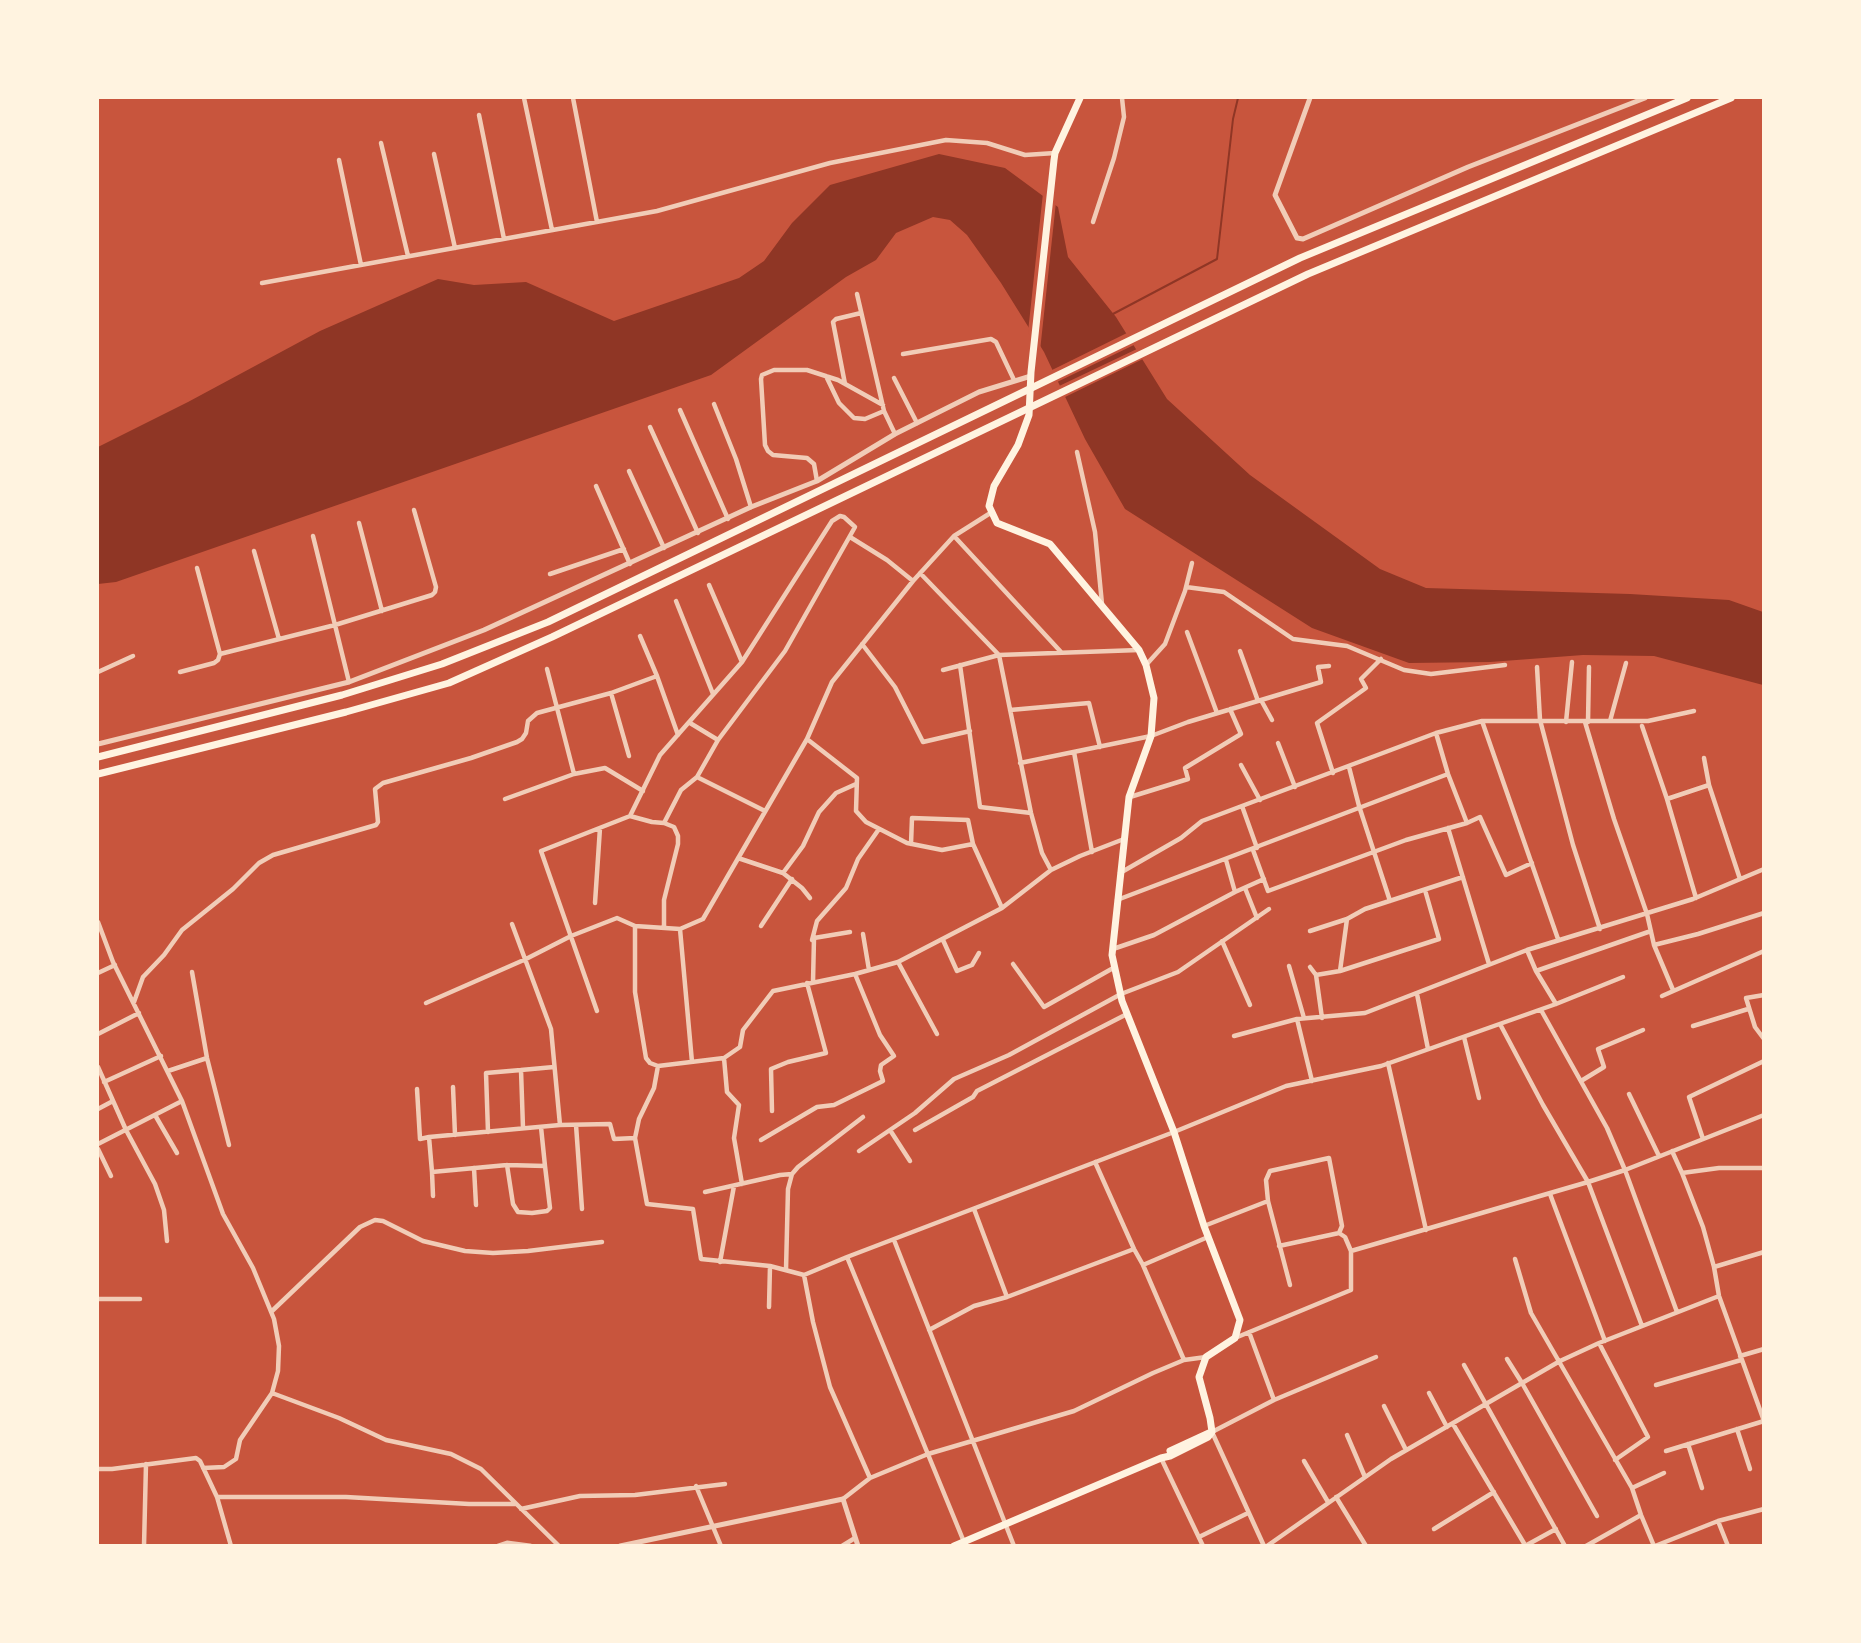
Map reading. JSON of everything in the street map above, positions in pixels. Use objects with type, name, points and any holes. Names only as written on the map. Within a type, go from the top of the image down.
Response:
[{"type":"main road","points":[[954,1545],[1204,1440],[1212,1432],[1199,1377],[1206,1357],[1235,1338],[1240,1320],[1204,1226],[1174,1132],[1120,994],[1114,967],[1113,949],[1117,900],[1130,797],[1151,736],[1154,698],[1146,665],[1139,650],[1050,544],[997,523],[989,506],[994,486],[1018,445],[1029,415],[1031,374],[1055,156],[1080,98]]},
{"type":"main road","points":[[98,757],[342,695],[442,664],[548,622],[1300,258],[1687,98]]},
{"type":"main road","points":[[98,774],[346,712],[449,683],[552,637],[1308,274],[1731,98]]},
{"type":"street","points":[[524,98],[552,230]]},
{"type":"street","points":[[573,98],[597,222]]},
{"type":"street","points":[[1093,222],[1117,148],[1124,117],[1122,98]]},
{"type":"street","points":[[1310,98],[1275,195],[1297,238],[1303,239],[1468,167],[1645,98]]},
{"type":"street","points":[[478,115],[504,239]]},
{"type":"street","points":[[262,283],[657,212],[830,163],[946,140],[987,143],[1025,155],[1055,156]]},
{"type":"street","points":[[381,143],[408,256]]},
{"type":"street","points":[[434,154],[455,248]]},
{"type":"street","points":[[339,160],[361,265]]},
{"type":"street","points":[[857,294],[884,408],[895,434]]},
{"type":"street","points":[[845,384],[833,322],[836,319],[861,313]]},
{"type":"street","points":[[903,354],[992,339],[996,342],[1014,380]]},
{"type":"street","points":[[817,481],[814,464],[807,458],[773,455],[768,451],[765,445],[760,379],[762,375],[774,370],[807,370],[845,384],[884,408]]},
{"type":"street","points":[[98,744],[349,682],[484,630],[751,507],[817,481],[895,434],[979,392],[1031,374]]},
{"type":"street","points":[[826,376],[839,403],[854,418],[864,419],[884,408]]},
{"type":"street","points":[[894,378],[917,423]]},
{"type":"street","points":[[714,404],[736,459],[751,507]]},
{"type":"street","points":[[680,410],[728,519]]},
{"type":"street","points":[[650,427],[698,533]]},
{"type":"street","points":[[1077,452],[1095,532],[1102,604]]},
{"type":"street","points":[[629,471],[664,548]]},
{"type":"street","points":[[596,486],[630,564]]},
{"type":"street","points":[[220,654],[335,625],[432,595],[436,588],[414,510]]},
{"type":"street","points":[[426,1003],[526,959],[571,936],[617,918],[635,927],[680,929],[703,919],[807,739],[832,682],[914,580],[954,536],[992,512]]},
{"type":"street","points":[[630,816],[660,755],[742,662],[832,521],[844,516],[855,527],[785,651],[718,740],[696,777],[681,790],[664,823]]},
{"type":"street","points":[[359,522],[382,610]]},
{"type":"street","points":[[313,536],[349,682]]},
{"type":"street","points":[[954,536],[1061,652]]},
{"type":"street","points":[[850,537],[914,580]]},
{"type":"street","points":[[550,574],[624,549]]},
{"type":"street","points":[[254,551],[279,639]]},
{"type":"street","points":[[1146,665],[1165,644],[1186,587],[1192,563]]},
{"type":"street","points":[[180,672],[214,663],[220,654],[197,568]]},
{"type":"street","points":[[920,573],[999,655],[1032,813],[1042,853],[1051,870]]},
{"type":"street","points":[[709,585],[742,662]]},
{"type":"street","points":[[1186,587],[1224,592],[1293,639],[1347,646],[1404,670],[1431,674],[1505,665]]},
{"type":"street","points":[[676,601],[713,694]]},
{"type":"street","points":[[1187,633],[1217,713]]},
{"type":"street","points":[[640,636],[678,735]]},
{"type":"street","points":[[862,644],[896,687],[922,742],[970,731]]},
{"type":"street","points":[[943,670],[999,655],[1139,650]]},
{"type":"street","points":[[1240,651],[1259,701],[1272,720]]},
{"type":"street","points":[[98,672],[133,656]]},
{"type":"street","points":[[1333,773],[1317,723],[1366,688],[1361,679],[1380,659]]},
{"type":"street","points":[[1566,722],[1572,662]]},
{"type":"street","points":[[1610,721],[1626,663]]},
{"type":"street","points":[[960,665],[980,807],[1032,813]]},
{"type":"street","points":[[1020,763],[1151,736],[1217,713],[1321,682],[1318,667],[1329,666]]},
{"type":"street","points":[[1537,667],[1540,720],[1573,845],[1600,929]]},
{"type":"street","points":[[1589,667],[1587,722],[1614,819],[1647,914],[1654,945],[1673,990]]},
{"type":"street","points":[[547,669],[574,774]]},
{"type":"street","points":[[134,1002],[143,977],[164,955],[182,930],[233,889],[259,864],[273,855],[376,825],[378,816],[374,794],[379,785],[517,742],[526,733],[528,721],[537,713],[611,693],[657,676]]},
{"type":"street","points":[[611,693],[629,756]]},
{"type":"street","points":[[1010,710],[1089,702],[1100,747]]},
{"type":"street","points":[[1130,797],[1188,779],[1185,768],[1241,734],[1230,709]]},
{"type":"street","points":[[1120,873],[1181,838],[1202,821],[1436,733],[1482,722],[1647,721],[1695,711]]},
{"type":"street","points":[[1482,722],[1558,939]]},
{"type":"street","points":[[690,723],[718,740]]},
{"type":"street","points":[[1642,726],[1667,799],[1696,898]]},
{"type":"street","points":[[1436,733],[1448,774],[1467,823]]},
{"type":"street","points":[[807,739],[857,778],[856,811],[866,822],[911,844],[942,850],[973,844]]},
{"type":"street","points":[[1278,743],[1295,787]]},
{"type":"street","points":[[1074,752],[1092,852]]},
{"type":"street","points":[[1704,758],[1709,785],[1740,879]]},
{"type":"street","points":[[1241,765],[1260,800]]},
{"type":"street","points":[[1349,767],[1359,806],[1390,901]]},
{"type":"street","points":[[505,799],[574,774],[605,768],[643,791]]},
{"type":"street","points":[[1117,900],[1448,774]]},
{"type":"street","points":[[696,777],[765,811]]},
{"type":"street","points":[[783,873],[803,846],[819,812],[836,793],[856,784]]},
{"type":"street","points":[[1667,799],[1709,785]]},
{"type":"street","points":[[1242,806],[1268,891],[1374,852],[1480,817],[1506,875],[1532,863]]},
{"type":"street","points":[[597,1011],[541,850],[630,816],[674,827],[678,836],[664,900],[664,928]]},
{"type":"street","points":[[911,844],[912,818],[968,820],[973,844],[1002,908]]},
{"type":"street","points":[[595,903],[600,828]]},
{"type":"street","points":[[1448,828],[1490,964]]},
{"type":"street","points":[[813,982],[812,940],[817,921],[846,888],[858,859],[879,829]]},
{"type":"street","points":[[635,927],[635,992],[646,1059],[658,1066],[724,1058],[740,1047],[743,1030],[773,991],[855,974],[898,962],[1002,908],[1051,870],[1124,839]]},
{"type":"street","points":[[738,858],[783,873],[802,888],[810,898]]},
{"type":"street","points":[[1226,860],[1235,891]]},
{"type":"street","points":[[1234,1036],[1297,1019],[1365,1013],[1527,950],[1696,898],[1764,869]]},
{"type":"street","points":[[1310,931],[1347,919],[1365,909],[1463,877]]},
{"type":"street","points":[[761,926],[792,879]]},
{"type":"street","points":[[1113,949],[1154,935],[1235,891],[1264,879]]},
{"type":"street","points":[[1245,888],[1257,918]]},
{"type":"street","points":[[1316,975],[1340,971],[1439,939],[1425,890]]},
{"type":"street","points":[[859,1151],[915,1113],[954,1079],[1010,1055],[1120,994],[1178,972],[1269,909]]},
{"type":"street","points":[[1654,945],[1764,913]]},
{"type":"street","points":[[1340,971],[1347,919]]},
{"type":"street","points":[[98,922],[115,965],[182,1101],[222,1214],[253,1268],[271,1312],[279,1346],[278,1371],[272,1393],[240,1440],[236,1459],[224,1467],[203,1468]]},
{"type":"street","points":[[512,924],[551,1029],[560,1125]]},
{"type":"street","points":[[680,929],[692,1062]]},
{"type":"street","points":[[1536,971],[1651,931]]},
{"type":"street","points":[[812,940],[816,937],[850,932]]},
{"type":"street","points":[[862,934],[869,970]]},
{"type":"street","points":[[943,940],[957,971],[972,965],[979,953]]},
{"type":"street","points":[[1222,941],[1250,1005]]},
{"type":"street","points":[[1527,950],[1536,971],[1556,1004]]},
{"type":"street","points":[[1662,996],[1764,951]]},
{"type":"street","points":[[898,962],[937,1034]]},
{"type":"street","points":[[1012,964],[1044,1007],[1114,967]]},
{"type":"street","points":[[98,972],[115,965]]},
{"type":"street","points":[[1289,966],[1304,1018]]},
{"type":"street","points":[[1310,967],[1316,975],[1322,1018]]},
{"type":"street","points":[[192,972],[207,1058],[229,1145]]},
{"type":"street","points":[[761,1140],[817,1107],[834,1105],[883,1082],[881,1065],[894,1056],[880,1035],[855,974]]},
{"type":"street","points":[[658,1066],[654,1088],[639,1119],[635,1138],[647,1204],[693,1209],[701,1259],[770,1266],[804,1275],[1174,1132],[1286,1086],[1388,1064],[1541,1010],[1623,978]]},
{"type":"street","points":[[772,1111],[771,1069],[788,1062],[826,1053],[807,983]]},
{"type":"street","points":[[1417,994],[1428,1050]]},
{"type":"street","points":[[1764,995],[1746,999],[1755,1027],[1764,1040]]},
{"type":"street","points":[[1693,1026],[1748,1009]]},
{"type":"street","points":[[1541,1010],[1607,1128],[1625,1170],[1677,1312]]},
{"type":"street","points":[[98,1034],[140,1013]]},
{"type":"street","points":[[915,1130],[973,1097],[976,1091],[1128,1014]]},
{"type":"street","points":[[1297,1019],[1312,1081]]},
{"type":"street","points":[[1500,1024],[1543,1105],[1588,1182],[1642,1326]]},
{"type":"street","points":[[1581,1081],[1604,1067],[1598,1049],[1643,1030]]},
{"type":"street","points":[[1464,1037],[1479,1098]]},
{"type":"street","points":[[105,1082],[161,1056]]},
{"type":"street","points":[[168,1071],[207,1058]]},
{"type":"street","points":[[724,1058],[727,1092],[740,1105],[734,1138],[742,1184]]},
{"type":"street","points":[[1703,1139],[1689,1097],[1764,1061]]},
{"type":"street","points":[[1388,1064],[1426,1230]]},
{"type":"street","points":[[98,1067],[126,1130],[155,1184],[164,1210],[167,1241]]},
{"type":"street","points":[[488,1132],[486,1073],[554,1067]]},
{"type":"street","points":[[521,1070],[523,1128]]},
{"type":"street","points":[[453,1087],[455,1135]]},
{"type":"street","points":[[417,1089],[420,1138],[560,1125],[610,1124],[614,1139],[635,1138]]},
{"type":"street","points":[[1629,1094],[1659,1156]]},
{"type":"street","points":[[98,1109],[113,1101]]},
{"type":"street","points":[[98,1144],[182,1101]]},
{"type":"street","points":[[155,1115],[177,1153]]},
{"type":"street","points":[[1351,1251],[1625,1170],[1764,1115]]},
{"type":"street","points":[[786,1270],[788,1189],[792,1174],[863,1116]]},
{"type":"street","points":[[576,1125],[582,1209]]},
{"type":"street","points":[[507,1165],[513,1204],[518,1212],[547,1211],[550,1208],[541,1127]]},
{"type":"street","points":[[890,1130],[910,1161]]},
{"type":"street","points":[[429,1137],[433,1196]]},
{"type":"street","points":[[98,1149],[111,1176]]},
{"type":"street","points":[[1666,1451],[1764,1421],[1719,1296],[1703,1227],[1683,1173],[1672,1151]]},
{"type":"street","points":[[1290,1285],[1268,1201],[1266,1180],[1270,1171],[1329,1158],[1342,1226],[1339,1233]]},
{"type":"street","points":[[1095,1162],[1184,1360]]},
{"type":"street","points":[[432,1172],[507,1165],[545,1166]]},
{"type":"street","points":[[474,1168],[476,1205]]},
{"type":"street","points":[[1683,1173],[1719,1168],[1764,1168]]},
{"type":"street","points":[[705,1192],[780,1174],[792,1174]]},
{"type":"street","points":[[720,1262],[734,1186]]},
{"type":"street","points":[[1550,1194],[1605,1341]]},
{"type":"street","points":[[1204,1226],[1268,1201]]},
{"type":"street","points":[[974,1209],[1007,1297]]},
{"type":"street","points":[[271,1312],[360,1227],[375,1220],[383,1221],[423,1241],[465,1251],[492,1253],[528,1251],[602,1242]]},
{"type":"street","points":[[1235,1338],[1351,1290],[1351,1251],[1345,1237],[1339,1233],[1279,1246]]},
{"type":"street","points":[[1143,1265],[1208,1237]]},
{"type":"street","points":[[894,1240],[1014,1545]]},
{"type":"street","points":[[929,1330],[974,1306],[1007,1297],[1134,1249]]},
{"type":"street","points":[[1714,1267],[1764,1252]]},
{"type":"street","points":[[847,1257],[964,1542]]},
{"type":"street","points":[[1515,1259],[1531,1313],[1632,1488],[1654,1545],[1718,1521],[1764,1509]]},
{"type":"street","points":[[769,1307],[770,1266]]},
{"type":"street","points":[[804,1275],[813,1322],[830,1387],[870,1478]]},
{"type":"street","points":[[1376,1357],[1274,1400],[1212,1432],[1248,1513],[1265,1545],[1274,1543],[1328,1502],[1406,1450],[1560,1361],[1599,1343],[1719,1296]]},
{"type":"street","points":[[98,1299],[140,1299]]},
{"type":"street","points":[[1249,1332],[1274,1400]]},
{"type":"street","points":[[1599,1343],[1648,1437],[1614,1460]]},
{"type":"street","points":[[1656,1385],[1764,1349]]},
{"type":"street","points":[[620,1545],[843,1499],[870,1478],[928,1454],[1074,1411],[1184,1360],[1206,1357]]},
{"type":"street","points":[[1507,1359],[1597,1516]]},
{"type":"street","points":[[1464,1365],[1565,1545]]},
{"type":"street","points":[[272,1393],[339,1418],[386,1440],[451,1454],[481,1469],[559,1545]]},
{"type":"street","points":[[1429,1393],[1447,1427]]},
{"type":"street","points":[[1384,1406],[1406,1450]]},
{"type":"street","points":[[1453,1424],[1525,1545],[1556,1529]]},
{"type":"street","points":[[1737,1429],[1750,1469]]},
{"type":"street","points":[[1347,1435],[1365,1477]]},
{"type":"street","points":[[1688,1444],[1702,1488]]},
{"type":"street","points":[[98,1469],[191,1457],[200,1461],[217,1497],[231,1545]]},
{"type":"street","points":[[1161,1458],[1203,1545]]},
{"type":"street","points":[[1304,1461],[1328,1502]]},
{"type":"street","points":[[144,1545],[146,1464]]},
{"type":"street","points":[[1632,1488],[1664,1473]]},
{"type":"street","points":[[521,1509],[580,1496],[635,1495],[725,1484]]},
{"type":"street","points":[[696,1486],[721,1545]]},
{"type":"street","points":[[1434,1528],[1494,1492]]},
{"type":"street","points":[[217,1497],[346,1497],[469,1504],[516,1504]]},
{"type":"street","points":[[1336,1497],[1366,1545]]},
{"type":"street","points":[[843,1499],[858,1545]]},
{"type":"street","points":[[1199,1537],[1248,1513]]},
{"type":"street","points":[[1586,1545],[1641,1515]]},
{"type":"street","points":[[1718,1521],[1728,1545]]},
{"type":"street","points":[[842,1545],[855,1538]]},
{"type":"street","points":[[498,1545],[530,1545]]},
{"type":"shaded area","points":[[939,154],[1005,168],[1058,207],[1068,257],[1116,317],[1167,399],[1250,475],[1380,569],[1426,588],[1630,594],[1729,600],[1763,612],[1763,685],[1654,656],[1583,655],[1490,662],[1409,663],[1312,628],[1125,509],[1085,439],[1044,352],[1001,283],[967,235],[950,220],[933,217],[896,233],[876,260],[846,277],[711,375],[116,582],[98,584],[98,447],[320,331],[438,279],[474,285],[526,282],[614,321],[739,278],[764,261],[792,223],[830,185]]},
{"type":"pier","points":[[1043,193],[1056,202],[1040,351],[1028,332]]},
{"type":"pier","points":[[1129,332],[1136,344],[1055,383],[1050,371]]},
{"type":"pier","points":[[1139,348],[1145,358],[1063,398],[1057,387]]},
{"type":"waterway","points":[[1111,315],[1217,259],[1233,119],[1238,98]]}]
